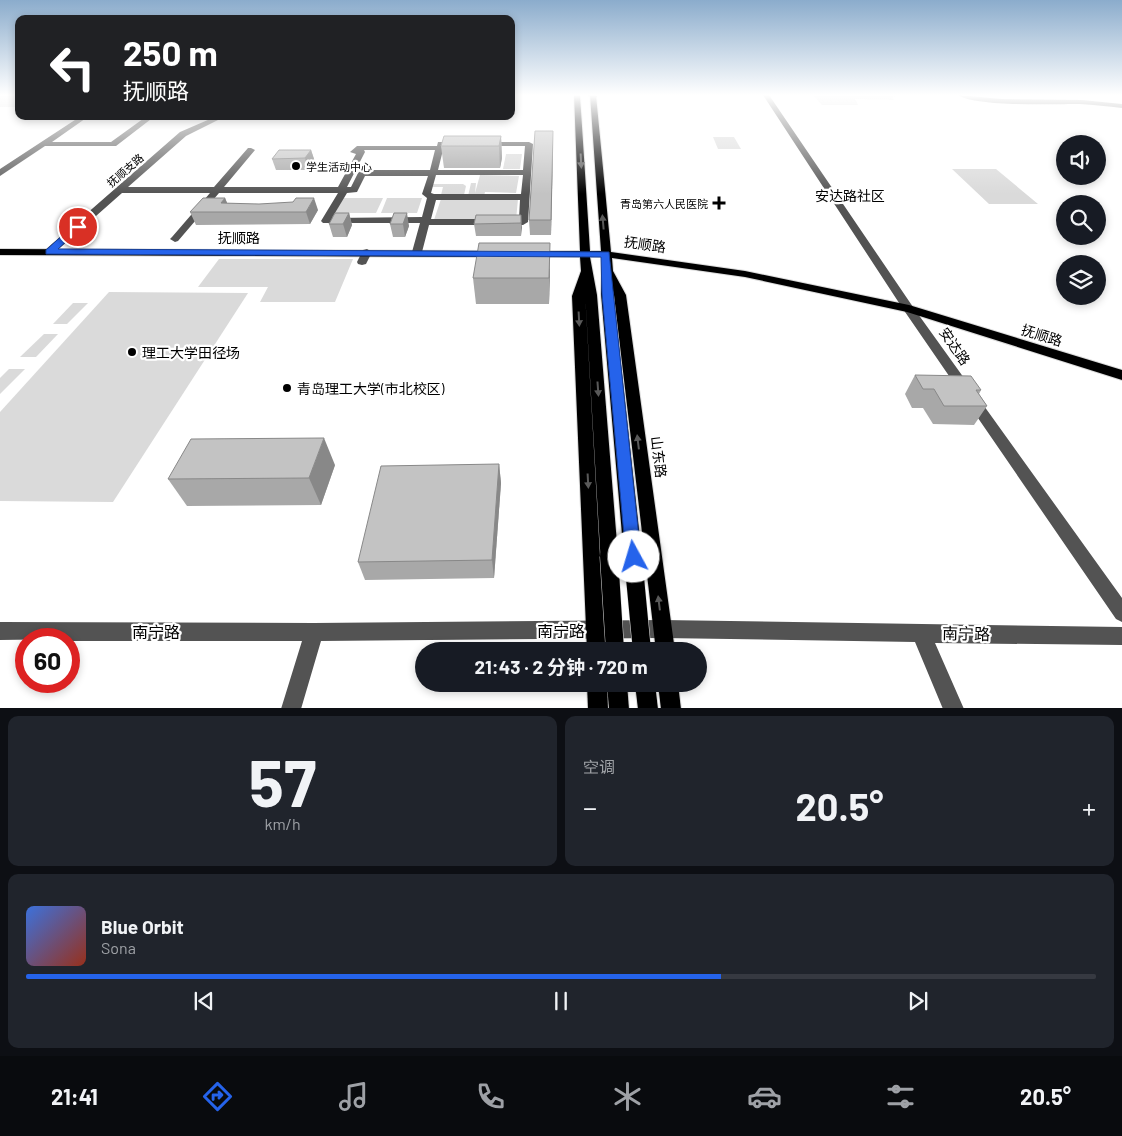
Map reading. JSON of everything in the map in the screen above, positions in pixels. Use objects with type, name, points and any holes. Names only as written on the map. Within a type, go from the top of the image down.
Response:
[{"type":"main road","points":[[579,128],[586,271],[591,294],[614,642]]},
{"type":"main road","name":"山东路","points":[[595,128],[608,271],[608,304],[641,642]]},
{"type":"main road","name":"抚顺路","points":[[0,252],[365,257],[417,250],[501,254]]},
{"type":"main road","name":"抚顺路","points":[[520,254],[606,254],[745,274],[909,309],[1122,375]]},
{"type":"main road","points":[[586,271],[578,296],[596,642]]},
{"type":"main road","name":"山东路","points":[[608,271],[620,295],[664,642]]},
{"type":"main road","points":[[597,692],[598,708]]},
{"type":"main road","points":[[618,692],[619,708]]},
{"type":"main road","points":[[647,692],[648,708]]},
{"type":"main road","points":[[669,692],[671,708]]},
{"type":"street","points":[[0,172],[68,128]]},
{"type":"street","points":[[43,144],[113,144],[135,128]]},
{"type":"street","name":"抚顺支路","points":[[49,252],[184,134],[197,128]]},
{"type":"street","name":"安达路","points":[[788,128],[909,309],[1122,613]]},
{"type":"street","points":[[451,144],[441,144],[426,194],[432,197],[525,198]]},
{"type":"street","points":[[440,148],[357,148],[354,152],[361,152],[326,221],[522,222],[529,144],[480,144]]},
{"type":"street","points":[[175,239],[251,150]]},
{"type":"street","points":[[120,190],[218,190],[276,194],[354,190],[362,173],[527,172]]},
{"type":"street","points":[[417,250],[432,197]]},
{"type":"street","name":"南宁路","points":[[0,631],[314,632],[662,629],[1122,636]]},
{"type":"street","points":[[291,708],[314,632]]},
{"type":"street","points":[[921,633],[954,708]]},
{"type":"shaded area","points":[[713,137],[734,137],[741,149],[718,149]]},
{"type":"shaded area","points":[[506,154],[522,154],[520,169],[503,169]]},
{"type":"shaded area","points":[[952,169],[996,169],[1038,204],[989,204]]},
{"type":"shaded area","points":[[480,175],[519,176],[516,193],[485,192],[484,196],[468,196],[471,183],[476,183],[475,193]]},
{"type":"shaded area","points":[[430,184],[463,184],[466,186],[464,195],[441,195],[443,187],[430,187]]},
{"type":"shaded area","points":[[343,198],[383,198],[376,213],[335,213]]},
{"type":"shaded area","points":[[387,198],[422,198],[417,213],[381,213]]},
{"type":"shaded area","points":[[441,199],[518,199],[516,220],[434,220]]},
{"type":"shaded area","points":[[219,259],[353,259],[335,302],[260,302],[268,287],[198,287]]},
{"type":"shaded area","name":"理工大学田径场","points":[[109,292],[248,293],[113,502],[0,501],[0,412]]},
{"type":"shaded area","points":[[73,303],[88,303],[67,324],[53,324]]},
{"type":"shaded area","points":[[44,334],[58,334],[36,357],[20,357]]},
{"type":"shaded area","points":[[9,369],[25,369],[0,394],[0,378]]},
{"type":"building","points":[[535,131],[553,131],[551,220],[529,220]]},
{"type":"building","points":[[444,136],[501,136],[499,146],[441,146]]},
{"type":"building","points":[[279,150],[311,150],[305,158],[272,159]]},
{"type":"building","points":[[203,198],[225,198],[221,203],[259,204],[293,202],[296,198],[314,198],[306,212],[190,212]]},
{"type":"building","points":[[335,213],[349,213],[343,224],[329,224]]},
{"type":"building","points":[[394,213],[407,213],[403,224],[390,224]]},
{"type":"building","points":[[476,215],[521,215],[521,223],[474,224]]},
{"type":"building","points":[[479,243],[550,243],[549,278],[473,278]]},
{"type":"building","points":[[915,375],[971,376],[981,390],[976,390],[987,406],[944,406],[934,389],[923,389]]},
{"type":"building","points":[[324,438],[309,478],[168,479],[191,439]]},
{"type":"building","points":[[499,464],[492,560],[358,562],[381,466]]},
{"type":"place","name":"学生活动中心","points":[[296,166]]},
{"type":"place","name":"青岛第六人民医院","points":[[719,203]]},
{"type":"place","name":"理工大学田径场","points":[[132,352]]},
{"type":"place","name":"青岛理工大学(市北校区)","points":[[287,388]]},
{"type":"district","name":"安达路社区","points":[[850,195]]},
{"type":"route","points":[[78,227],[49,252],[606,254],[608,271],[607,294],[634,557]]}]
